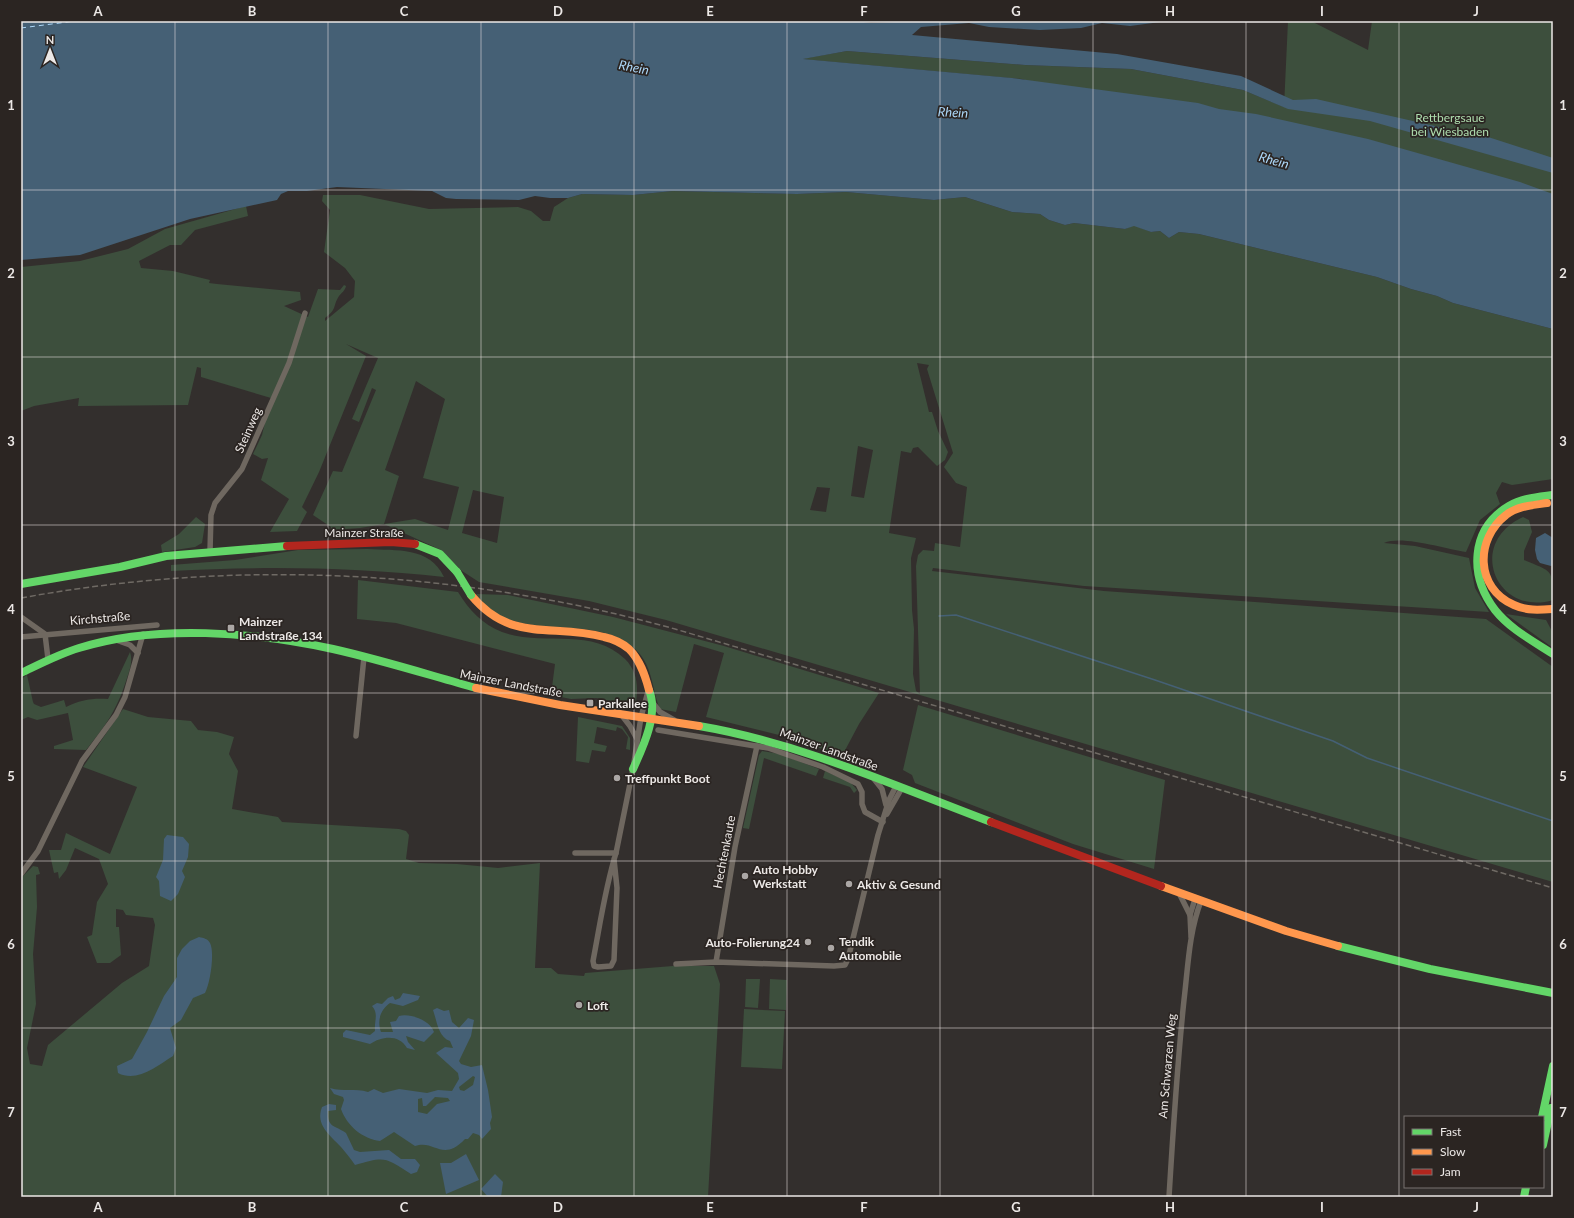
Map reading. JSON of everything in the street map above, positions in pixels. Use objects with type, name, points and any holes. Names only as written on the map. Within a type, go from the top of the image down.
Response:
[{"type":"main road","points":[[1553,495],[1522,500],[1499,512],[1483,531],[1477,549],[1476,562],[1479,582],[1484,595],[1494,609],[1508,623],[1553,654]]},
{"type":"main road","points":[[1553,502],[1521,508],[1500,520],[1486,540],[1483,560],[1485,572],[1491,587],[1508,604],[1531,611],[1553,609]]},
{"type":"main road","name":"Mainzer Straße","points":[[21,584],[71,574],[120,567],[166,556],[210,551],[312,544],[391,542],[415,544],[440,554],[485,610],[509,624],[531,629],[589,632],[617,642],[631,652],[641,666],[653,703]]},
{"type":"main road","name":"Mainzer Landstraße","points":[[21,672],[48,659],[112,639],[143,634],[184,632],[231,635],[314,645],[451,683],[495,693],[732,731],[770,741],[872,777],[1179,893],[1286,931],[1346,949],[1430,969],[1553,993]]},
{"type":"main road","points":[[633,769],[651,718],[653,703]]},
{"type":"main road","points":[[1542,1116],[1553,1066]]},
{"type":"main road","points":[[1544,1140],[1553,1098]]},
{"type":"street","name":"Steinweg","points":[[210,551],[211,515],[215,503],[242,469],[289,363],[305,313]]},
{"type":"street","points":[[21,617],[45,634],[48,659]]},
{"type":"street","name":"Kirchstraße","points":[[21,636],[157,625]]},
{"type":"street","points":[[21,874],[38,851],[82,761],[116,716],[125,697],[143,634]]},
{"type":"street","points":[[112,639],[130,645],[138,653]]},
{"type":"street","points":[[356,736],[364,658]]},
{"type":"street","points":[[614,859],[617,888],[614,960],[611,966],[607,968],[594,966],[593,961],[614,859],[616,853],[633,769],[641,717],[648,688]]},
{"type":"street","points":[[653,703],[660,712],[678,722]]},
{"type":"street","points":[[620,713],[630,726],[637,739]]},
{"type":"street","name":"Mainzer Landstraße","points":[[658,730],[757,746],[797,756],[854,781],[861,788],[862,804],[865,812],[883,822]]},
{"type":"street","name":"Hechtenkaute","points":[[716,962],[735,847],[757,746]]},
{"type":"street","points":[[872,777],[884,794],[886,809]]},
{"type":"street","points":[[883,822],[886,809],[899,787]]},
{"type":"street","points":[[676,964],[716,962],[834,966],[844,965],[848,960],[878,835],[899,787]]},
{"type":"street","points":[[575,853],[616,853]]},
{"type":"street","name":"Am Schwarzen Weg","points":[[1179,893],[1190,915],[1191,938]]},
{"type":"street","name":"Am Schwarzen Weg","points":[[1190,915],[1198,900]]},
{"type":"street","name":"Am Schwarzen Weg","points":[[1169,1197],[1176,1088],[1191,938],[1198,900]]},
{"type":"green space","name":"Rettbergsaue bei Wiesbaden","points":[[1288,21],[1311,21],[1368,50],[1372,21],[1553,21],[1553,256],[1022,79],[801,59],[847,51],[1025,65],[1131,69],[1243,90],[1284,107]]},
{"type":"green space","points":[[673,191],[797,194],[846,192],[934,200],[965,197],[1012,212],[1040,214],[1049,220],[1065,225],[1074,223],[1125,229],[1134,225],[1151,232],[1160,231],[1169,238],[1179,232],[1199,234],[1377,277],[1437,296],[1453,303],[1553,329],[1553,479],[1512,485],[1502,482],[1496,493],[1500,504],[1480,520],[1466,552],[1424,543],[1392,541],[1384,543],[1415,546],[1469,558],[1475,588],[1489,612],[1084,586],[933,568],[932,571],[1104,591],[1486,619],[1553,667],[1553,882],[666,620],[589,601],[479,582],[462,571],[441,550],[384,524],[360,528],[331,530],[331,527],[313,515],[333,471],[342,472],[376,390],[372,388],[359,422],[352,419],[378,358],[346,344],[366,356],[319,472],[302,507],[307,512],[297,531],[270,532],[289,499],[261,480],[268,458],[262,459],[253,454],[262,435],[271,398],[201,377],[201,368],[197,367],[188,405],[78,406],[79,398],[34,406],[21,411],[21,267],[80,261],[128,249],[165,229],[246,206],[248,216],[195,230],[181,245],[170,245],[139,261],[141,268],[173,271],[210,280],[209,283],[300,292],[301,300],[284,306],[308,317],[318,289],[340,290],[344,285],[346,286],[339,296],[333,310],[325,318],[325,321],[354,297],[355,281],[345,268],[324,252],[330,210],[322,201],[323,195],[360,195],[429,209],[518,207],[531,211],[543,221],[550,221],[554,207],[568,198],[582,194],[633,195]],"holes":[[[917,363],[929,365],[927,369],[953,453],[944,467],[956,483],[967,487],[960,547],[935,543],[934,551],[923,550],[918,555],[916,566],[920,694],[916,691],[913,674],[914,629],[911,558],[916,538],[889,533],[901,451],[911,453],[913,448],[918,447],[937,466],[945,460],[948,452],[938,431],[932,412],[929,412]],[[416,381],[445,399],[423,478],[459,487],[448,530],[415,519],[384,524],[399,476],[385,470]],[[858,446],[873,450],[864,498],[851,496]],[[817,487],[830,488],[826,512],[810,510]],[[473,490],[504,497],[497,543],[462,533]]]},
{"type":"green space","points":[[196,517],[205,524],[202,543],[195,547],[162,552],[161,545],[179,534]]},
{"type":"green space","points":[[1523,517],[1529,520],[1532,532],[1524,551],[1524,560],[1549,572],[1552,582],[1553,600],[1533,602],[1517,598],[1504,588],[1495,575],[1492,560],[1495,544],[1505,529]]},
{"type":"green space","points":[[367,549],[411,552],[421,555],[438,567],[444,577],[376,571],[308,568],[240,568],[171,571],[171,565],[235,560],[298,550]]},
{"type":"green space","points":[[358,580],[458,592],[467,605],[482,621],[502,632],[533,638],[582,640],[597,643],[612,649],[625,659],[633,669],[637,687],[635,707],[596,698],[571,699],[551,695],[555,664],[396,623],[357,619]]},
{"type":"green space","points":[[476,594],[508,595],[613,617],[724,646],[879,693],[859,724],[842,756],[791,738],[706,717],[724,653],[694,644],[676,712],[660,709],[647,665],[643,658],[638,652],[620,639],[600,632],[533,625],[512,620],[492,611]]},
{"type":"green space","points":[[1506,614],[1546,620],[1553,633],[1553,648]]},
{"type":"green space","points":[[130,652],[130,668],[115,708],[105,725],[86,750],[54,749],[54,746],[73,740],[68,713],[37,720],[28,717],[21,720],[21,679],[27,675],[33,702],[41,707],[64,700],[66,707],[86,700],[108,699]]},
{"type":"green space","points":[[918,705],[1165,780],[1154,869],[1073,844],[915,783],[912,775],[903,770]]},
{"type":"green space","points":[[123,709],[148,717],[191,721],[198,730],[217,732],[234,737],[229,754],[238,771],[232,809],[278,817],[282,822],[399,829],[406,831],[409,835],[406,859],[419,863],[457,864],[498,868],[540,863],[535,968],[551,968],[558,974],[584,976],[585,973],[673,966],[714,966],[720,984],[708,1197],[21,1197],[21,878],[33,866],[38,867],[40,874],[36,875],[37,907],[33,954],[36,1004],[27,1048],[30,1064],[42,1066],[48,1045],[122,983],[149,966],[155,925],[153,918],[126,915],[123,910],[116,909],[116,927],[119,927],[121,955],[110,963],[97,963],[87,937],[92,935],[97,902],[108,884],[99,859],[75,848],[66,870],[59,879],[58,872],[54,873],[49,850],[61,850],[66,833],[110,854],[137,787],[83,767]]},
{"type":"green space","points":[[578,717],[622,726],[630,738],[630,750],[626,749],[628,737],[622,729],[617,727],[616,731],[597,727],[594,743],[607,746],[605,752],[592,750],[589,763],[576,761]]},
{"type":"green space","points":[[762,751],[780,754],[819,769],[816,776],[764,758],[749,829],[743,828],[759,755]]},
{"type":"green space","points":[[825,771],[851,783],[857,790],[854,793],[850,787],[823,778]]},
{"type":"green space","points":[[746,979],[760,979],[758,1008],[745,1007]]},
{"type":"green space","points":[[770,979],[787,980],[786,1010],[769,1009]]},
{"type":"green space","points":[[744,1009],[785,1011],[782,1069],[741,1067]]},
{"type":"water","name":"Rhein","points":[[21,21],[856,21],[871,23],[918,21],[1168,21],[1130,26],[1102,23],[1081,28],[1040,30],[989,27],[969,23],[921,27],[912,35],[1117,54],[1241,76],[1293,100],[1316,99],[1485,136],[1553,158],[1553,173],[1370,121],[1288,109],[1243,90],[1131,69],[1025,65],[847,51],[803,59],[1012,78],[1198,103],[1219,109],[1256,114],[1368,139],[1520,182],[1553,194],[1553,329],[1453,303],[1437,296],[1377,277],[1199,234],[1179,232],[1169,238],[1160,231],[1151,232],[1134,226],[1125,229],[1074,223],[1065,225],[1049,220],[1040,214],[1012,212],[965,197],[934,200],[846,192],[797,194],[673,191],[633,195],[582,194],[568,198],[535,196],[519,200],[456,199],[446,198],[432,191],[337,187],[307,191],[288,191],[281,194],[277,200],[190,219],[80,255],[21,260]]},
{"type":"water","points":[[1545,533],[1553,538],[1553,565],[1551,566],[1540,563],[1537,559],[1535,550],[1536,538]]},
{"type":"water","points":[[167,835],[183,837],[189,844],[188,857],[182,871],[185,877],[178,894],[171,901],[160,896],[159,881],[156,877],[163,860],[164,839]]},
{"type":"water","points":[[199,937],[204,938],[210,943],[212,961],[209,983],[205,993],[193,998],[181,1020],[170,1028],[176,1048],[173,1056],[140,1075],[125,1076],[118,1073],[117,1066],[132,1059],[164,996],[177,977],[177,958],[182,949],[190,941]]},
{"type":"water","points":[[403,993],[420,996],[418,1000],[403,1006],[390,1003],[382,1012],[379,1024],[381,1032],[393,1032],[390,1022],[396,1021],[399,1016],[403,1015],[419,1018],[424,1021],[432,1028],[434,1032],[424,1042],[406,1036],[408,1042],[415,1050],[407,1048],[404,1043],[395,1038],[380,1039],[370,1044],[343,1037],[343,1033],[346,1030],[370,1035],[375,1031],[376,1015],[372,1006],[377,1003],[382,1004],[388,998],[393,996],[395,1000],[400,998]]},
{"type":"water","points":[[437,1008],[444,1011],[449,1010],[452,1022],[459,1028],[468,1018],[474,1020],[471,1036],[459,1061],[461,1064],[471,1067],[482,1065],[492,1117],[490,1123],[491,1129],[482,1139],[479,1135],[473,1133],[468,1139],[465,1139],[457,1146],[444,1150],[428,1145],[415,1146],[394,1132],[380,1141],[368,1138],[356,1131],[347,1121],[341,1109],[344,1100],[343,1097],[334,1094],[330,1088],[368,1092],[374,1089],[383,1093],[399,1089],[427,1093],[438,1090],[452,1091],[459,1079],[458,1073],[436,1053],[445,1047],[453,1048],[450,1041],[440,1032],[433,1010]],"holes":[[[473,1076],[475,1077],[473,1085],[464,1091],[460,1090],[459,1087]],[[435,1097],[448,1098],[450,1101],[437,1104],[427,1114],[418,1112],[418,1099],[422,1098],[423,1106],[426,1106]]]},
{"type":"water","points":[[329,1104],[336,1105],[336,1110],[328,1111],[330,1123],[346,1133],[354,1150],[360,1152],[389,1150],[401,1159],[415,1159],[420,1165],[417,1172],[411,1174],[390,1161],[379,1159],[355,1165],[341,1147],[328,1134],[322,1124],[320,1113],[322,1107]]},
{"type":"water","points":[[466,1154],[479,1180],[446,1194],[440,1163],[451,1163]]},
{"type":"water","points":[[495,1174],[503,1182],[501,1197],[488,1197],[481,1189]]},
{"type":"waterway","points":[[939,616],[956,615],[1155,680],[1333,741],[1367,758],[1553,821]]},
{"type":"ferry route","points":[[21,28],[75,21]]},
{"type":"railway","points":[[21,598],[103,585],[185,578],[267,575],[350,576],[432,583],[513,594],[594,609],[675,629],[1553,888]]},
{"type":"traffic: fast","points":[[1553,495],[1519,501],[1509,506],[1496,516],[1487,527],[1481,540],[1478,554],[1478,568],[1481,583],[1495,610],[1515,629],[1553,654]]},
{"type":"traffic: fast","points":[[415,544],[440,554],[457,572]]},
{"type":"traffic: fast","points":[[21,584],[120,567],[166,556],[287,546]]},
{"type":"traffic: fast","points":[[457,572],[471,595]]},
{"type":"traffic: fast","points":[[21,673],[72,650],[109,640],[173,633],[206,633],[271,638],[333,649],[476,688]]},
{"type":"traffic: fast","points":[[633,769],[645,741],[651,720],[652,699],[649,690]]},
{"type":"traffic: fast","points":[[699,726],[774,743],[810,754],[883,780],[991,822]]},
{"type":"traffic: fast","points":[[1338,946],[1430,969],[1553,993]]},
{"type":"traffic: fast","points":[[1542,1116],[1553,1066]]},
{"type":"traffic: fast","points":[[1544,1140],[1551,1108]]},
{"type":"traffic: fast","points":[[1524,1197],[1526,1188]]},
{"type":"traffic: slow","points":[[1547,503],[1520,508],[1506,515],[1496,525],[1489,537],[1485,550],[1484,563],[1486,575],[1492,587],[1501,597],[1514,605],[1528,609],[1553,609]]},
{"type":"traffic: slow","points":[[471,595],[486,610],[501,620],[517,626],[533,629],[585,633],[607,638],[620,643],[629,649],[636,658],[644,673],[649,690]]},
{"type":"traffic: slow","points":[[476,688],[560,705],[699,726]]},
{"type":"traffic: slow","points":[[1161,886],[1286,931],[1338,946]]},
{"type":"traffic: jam","points":[[287,546],[391,542],[415,544]]},
{"type":"traffic: jam","points":[[991,822],[1161,886]]},
{"type":"place","name":"Mainzer Landstraße 134","points":[[231,628]]},
{"type":"place","name":"Parkallee","points":[[590,703]]},
{"type":"place","name":"Treffpunkt Boot","points":[[617,778]]},
{"type":"place","name":"Auto Hobby Werkstatt","points":[[745,876]]},
{"type":"place","name":"Aktiv & Gesund","points":[[849,884]]},
{"type":"place","name":"Auto-Folierung24","points":[[808,942]]},
{"type":"place","name":"Tendik Automobile","points":[[831,948]]},
{"type":"place","name":"Loft","points":[[579,1005]]}]
